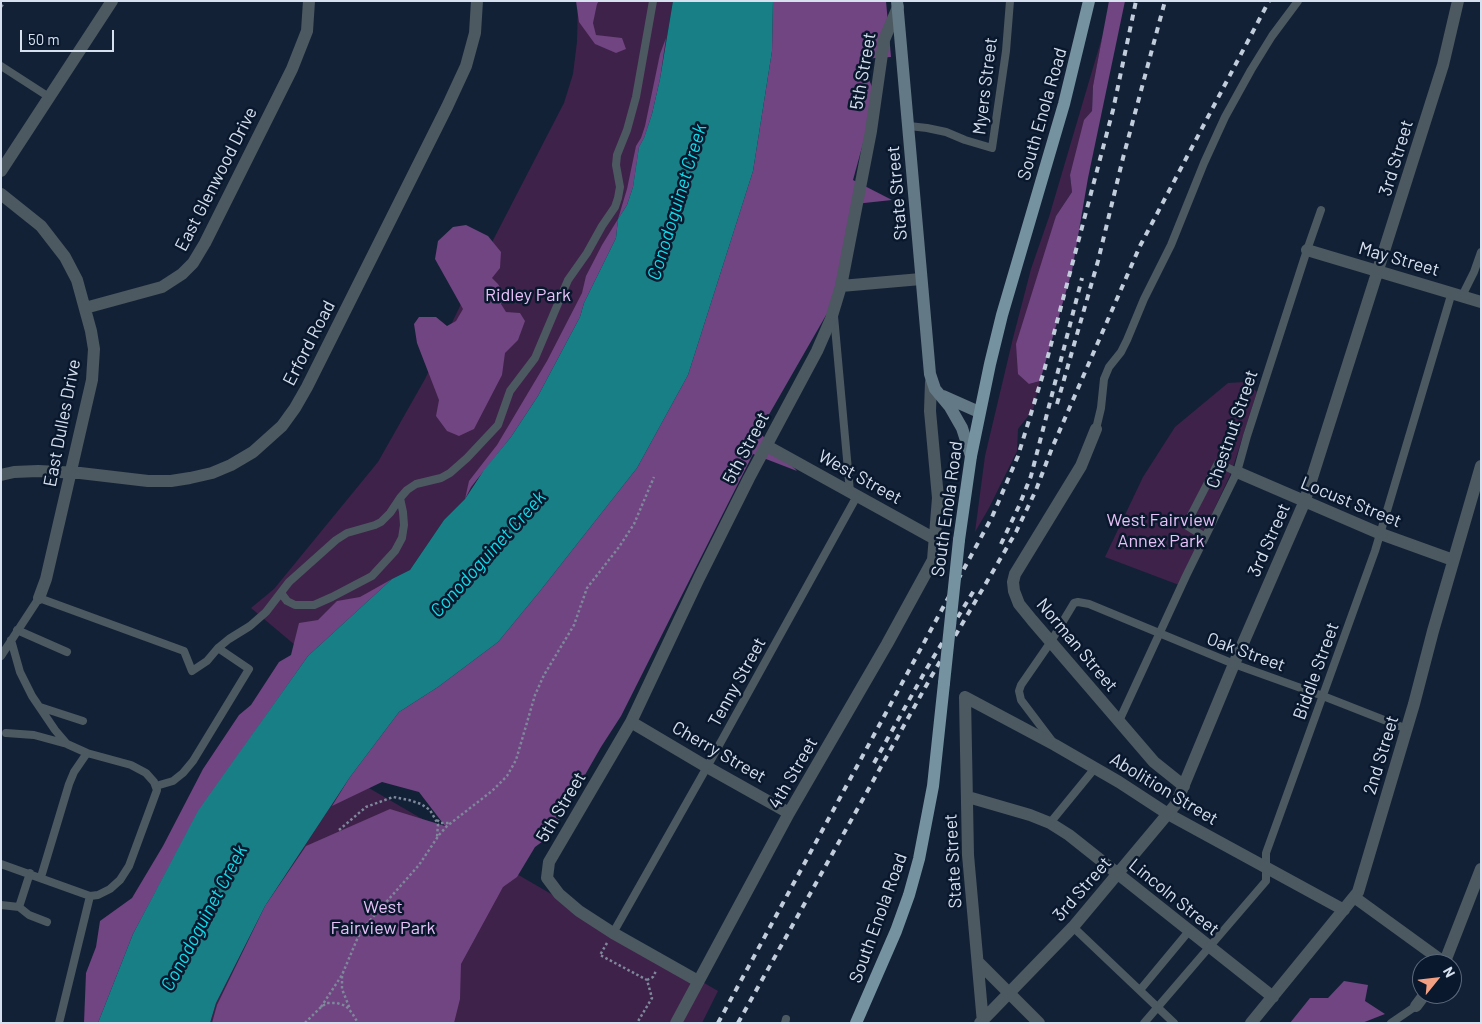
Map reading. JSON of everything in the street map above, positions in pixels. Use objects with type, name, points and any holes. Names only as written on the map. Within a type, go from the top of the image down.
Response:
[{"type":"main road","name":"South Enola Road","points":[[856,1023],[896,931],[919,859],[933,786],[959,540],[980,412],[1002,315],[1064,104],[1089,1]]},
{"type":"main road","name":"State Street","points":[[898,4],[931,382],[950,407],[962,428],[972,456]]},
{"type":"main road","points":[[940,395],[980,412]]},
{"type":"street","points":[[1,171],[112,1]]},
{"type":"street","name":"East Glenwood Drive","points":[[85,308],[162,287],[182,274],[193,263],[205,243],[296,61],[307,31],[309,1]]},
{"type":"street","name":"Erford Road","points":[[1,475],[14,472],[38,471],[70,472],[148,481],[171,481],[190,478],[212,473],[231,465],[253,452],[282,426],[307,387],[462,74],[472,48],[477,11],[476,1]]},
{"type":"street","name":"3rd Street","points":[[982,1022],[1073,928],[1176,804],[1304,503],[1443,66],[1458,1]]},
{"type":"street","name":"5th Street","points":[[613,933],[559,894],[547,878],[549,862],[632,722],[699,578],[749,478],[768,446],[817,351],[834,311],[841,286],[870,131],[884,40],[898,4]]},
{"type":"street","name":"East Dulles Drive","points":[[1,194],[41,226],[66,257],[77,280],[94,349],[88,397],[46,579],[39,598]]},
{"type":"street","name":"May Street","points":[[1307,250],[1481,302]]},
{"type":"street","points":[[841,286],[921,279]]},
{"type":"street","name":"State Street","points":[[931,382],[930,412],[938,498],[935,539]]},
{"type":"street","name":"Norman Street","points":[[1096,428],[1081,466],[1015,574],[1013,582],[1014,591],[1019,604],[1050,643],[1154,762],[1184,786]]},
{"type":"street","name":"West Street","points":[[768,446],[935,539]]},
{"type":"street","name":"2nd Street","points":[[1251,1023],[1358,892],[1407,729],[1481,466]]},
{"type":"street","name":"Locust Street","points":[[1237,472],[1304,503],[1380,534],[1453,560]]},
{"type":"street","name":"4th Street","points":[[676,1023],[789,813],[930,566],[933,560],[935,539]]},
{"type":"street","name":"State Street","points":[[965,697],[968,854],[982,1022]]},
{"type":"street","name":"Abolition Street","points":[[965,697],[1095,768],[1168,814],[1344,910]]},
{"type":"street","name":"Cherry Street","points":[[632,722],[789,813]]},
{"type":"street","name":"Lincoln Street","points":[[968,798],[1030,815],[1050,823],[1069,835],[1273,997]]},
{"type":"street","points":[[1448,954],[1481,869]]},
{"type":"street","points":[[1354,897],[1433,954]]},
{"type":"street","points":[[613,933],[698,981]]},
{"type":"street","points":[[978,962],[1040,1023]]},
{"type":"lane","points":[[1,656],[39,598],[184,651],[192,671],[207,662],[218,648],[250,626],[266,612],[289,582],[336,540],[347,533],[381,522],[407,490],[416,484],[441,478],[450,473],[493,432],[498,425],[510,391],[535,358],[568,280],[615,207],[620,187],[616,165],[617,154],[627,130],[636,97],[654,1]]},
{"type":"lane","name":"Myers Street","points":[[909,126],[946,132],[992,148],[1006,51],[1010,1]]},
{"type":"lane","points":[[1096,428],[1101,408],[1104,379],[1109,367],[1121,352],[1127,340],[1144,299],[1171,245],[1204,163],[1251,70],[1272,36],[1298,1]]},
{"type":"lane","points":[[1,66],[49,97]]},
{"type":"lane","name":"Chestnut Street","points":[[1119,721],[1237,472],[1321,210]]},
{"type":"lane","name":"Biddle Street","points":[[1144,1023],[1266,881],[1266,853],[1380,534],[1457,294],[1474,272],[1481,252]]},
{"type":"lane","points":[[834,311],[853,494]]},
{"type":"lane","points":[[1205,537],[1186,525],[1218,463],[1237,472]]},
{"type":"lane","name":"Tenny Street","points":[[613,933],[707,767],[853,494]]},
{"type":"lane","points":[[281,593],[287,601],[295,604],[314,604],[332,597],[372,576],[395,551],[402,538],[404,526],[400,498]]},
{"type":"lane","name":"Oak Street","points":[[1050,643],[1074,604],[1078,602],[1101,609],[1234,664],[1407,729]]},
{"type":"lane","points":[[17,630],[67,652]]},
{"type":"lane","points":[[11,640],[20,672],[55,730],[67,744]]},
{"type":"lane","points":[[1050,643],[1021,685],[1019,691],[1021,700],[1055,745]]},
{"type":"lane","points":[[156,786],[173,780],[183,773],[224,712],[249,669],[218,648]]},
{"type":"lane","points":[[40,707],[83,721]]},
{"type":"lane","points":[[1,864],[90,896],[98,895],[110,889],[120,880],[129,866],[156,794],[156,786],[146,773],[131,765],[86,753],[67,744],[34,735],[6,733]]},
{"type":"lane","points":[[41,877],[69,784],[86,753]]},
{"type":"lane","points":[[1050,823],[1095,768]]},
{"type":"lane","points":[[19,907],[30,873]]},
{"type":"lane","points":[[60,1023],[90,896]]},
{"type":"lane","points":[[1,905],[19,907],[29,915],[47,922]]},
{"type":"lane","points":[[1073,928],[1174,1023]]},
{"type":"lane","points":[[1140,990],[1189,931]]},
{"type":"lane","points":[[1390,1023],[1416,1006]]},
{"type":"path","points":[[305,1023],[320,1007],[342,975],[358,937],[365,926],[419,865],[439,835],[507,776],[516,760],[529,722],[535,695],[544,674],[574,626],[587,588],[619,547],[634,524],[654,477]]},
{"type":"path","points":[[339,830],[366,807],[393,797],[421,804],[430,810],[438,824],[436,841]]},
{"type":"path","points":[[434,817],[441,823],[452,822]]},
{"type":"path","points":[[613,933],[600,955],[647,980],[650,989],[652,998],[637,1023]]},
{"type":"path","points":[[342,975],[342,988],[358,1023]]},
{"type":"path","points":[[320,1007],[327,1003],[337,1003],[346,1006],[352,1013]]},
{"type":"green space","points":[[576,1],[599,1],[593,23],[596,35],[622,38],[626,49],[616,53],[595,44],[579,22]]},
{"type":"green space","name":"Ridley Park","points":[[578,1],[673,1],[660,79],[633,187],[584,303],[465,499],[444,520],[410,570],[392,579],[308,656],[251,608],[274,589],[378,462],[425,379],[473,279],[564,103],[573,74],[577,42]]},
{"type":"green space","points":[[773,1],[886,1],[891,57],[860,59],[876,96],[853,180],[892,200],[855,204],[833,303],[759,432],[797,471],[753,454],[621,716],[550,836],[535,847],[517,877],[503,887],[461,964],[460,999],[454,1023],[212,1023],[217,1005],[265,906],[306,846],[390,809],[445,826],[419,792],[382,782],[332,806],[350,777],[399,712],[438,687],[498,642],[637,468],[688,375],[753,171],[772,51]]},
{"type":"green space","points":[[1109,1],[1125,1],[1088,178],[1072,271],[1040,381],[1029,384],[1018,374],[1016,344],[1056,216],[1072,192],[1070,175],[1084,120],[1092,111],[1093,86]]},
{"type":"green space","points":[[1103,34],[1093,86],[1092,111],[1070,175],[1072,192],[1056,216],[1029,384],[1040,381],[1033,410],[1018,429],[1017,451],[975,532],[985,456],[1013,338],[1031,269],[1049,217]]},
{"type":"green space","points":[[666,38],[660,79],[652,114],[639,147],[633,187],[627,205],[618,219],[627,189],[636,146],[645,126],[660,54]]},
{"type":"green space","points":[[618,219],[616,238],[584,303],[580,317],[538,396],[511,437],[471,487],[465,499],[469,481],[497,445],[547,361],[582,293],[586,276]]},
{"type":"green space","points":[[466,225],[488,236],[501,252],[500,268],[492,278],[504,294],[501,304],[506,312],[520,313],[525,321],[518,340],[505,353],[502,375],[474,429],[459,436],[447,431],[436,416],[439,400],[417,343],[414,324],[419,317],[436,317],[447,326],[456,321],[463,309],[435,259],[438,241],[453,227]]},
{"type":"green space","name":"West Fairview Annex Park","points":[[1245,382],[1257,392],[1231,473],[1179,585],[1105,557],[1143,477],[1175,427],[1228,383]]},
{"type":"green space","points":[[392,579],[308,656],[199,811],[133,934],[98,1023],[84,1023],[86,973],[96,947],[100,921],[132,898],[163,846],[203,769],[239,715],[251,705],[279,662],[291,655],[299,623],[318,620],[337,601],[360,597]]},
{"type":"green space","name":"West Fairview Park","points":[[350,777],[718,991],[702,1023],[210,1023],[216,1003],[265,906]]},
{"type":"green space","points":[[1344,981],[1368,985],[1365,1001],[1385,1014],[1362,1023],[1290,1023],[1310,998],[1328,998]]},
{"type":"water","name":"Conodoguinet Creek","points":[[673,1],[773,1],[772,51],[753,171],[688,375],[637,468],[498,642],[438,687],[399,712],[350,777],[265,906],[216,1003],[210,1023],[98,1023],[133,934],[198,811],[308,656],[392,579],[410,570],[444,520],[465,499],[484,470],[511,437],[538,396],[580,317],[584,303],[616,238],[618,219],[627,205],[633,187],[639,147],[652,114]]},
{"type":"railway","points":[[718,1023],[992,517],[1018,456],[1044,371],[1113,110],[1136,1]]},
{"type":"railway","points":[[1057,404],[1098,261],[1165,1]]},
{"type":"railway","points":[[738,1023],[931,677],[1016,532],[1036,490],[1052,448],[1140,246],[1269,1]]},
{"type":"railway","points":[[1001,544],[1031,476],[1082,278]]},
{"type":"railway","points":[[874,763],[927,668],[976,587]]}]
